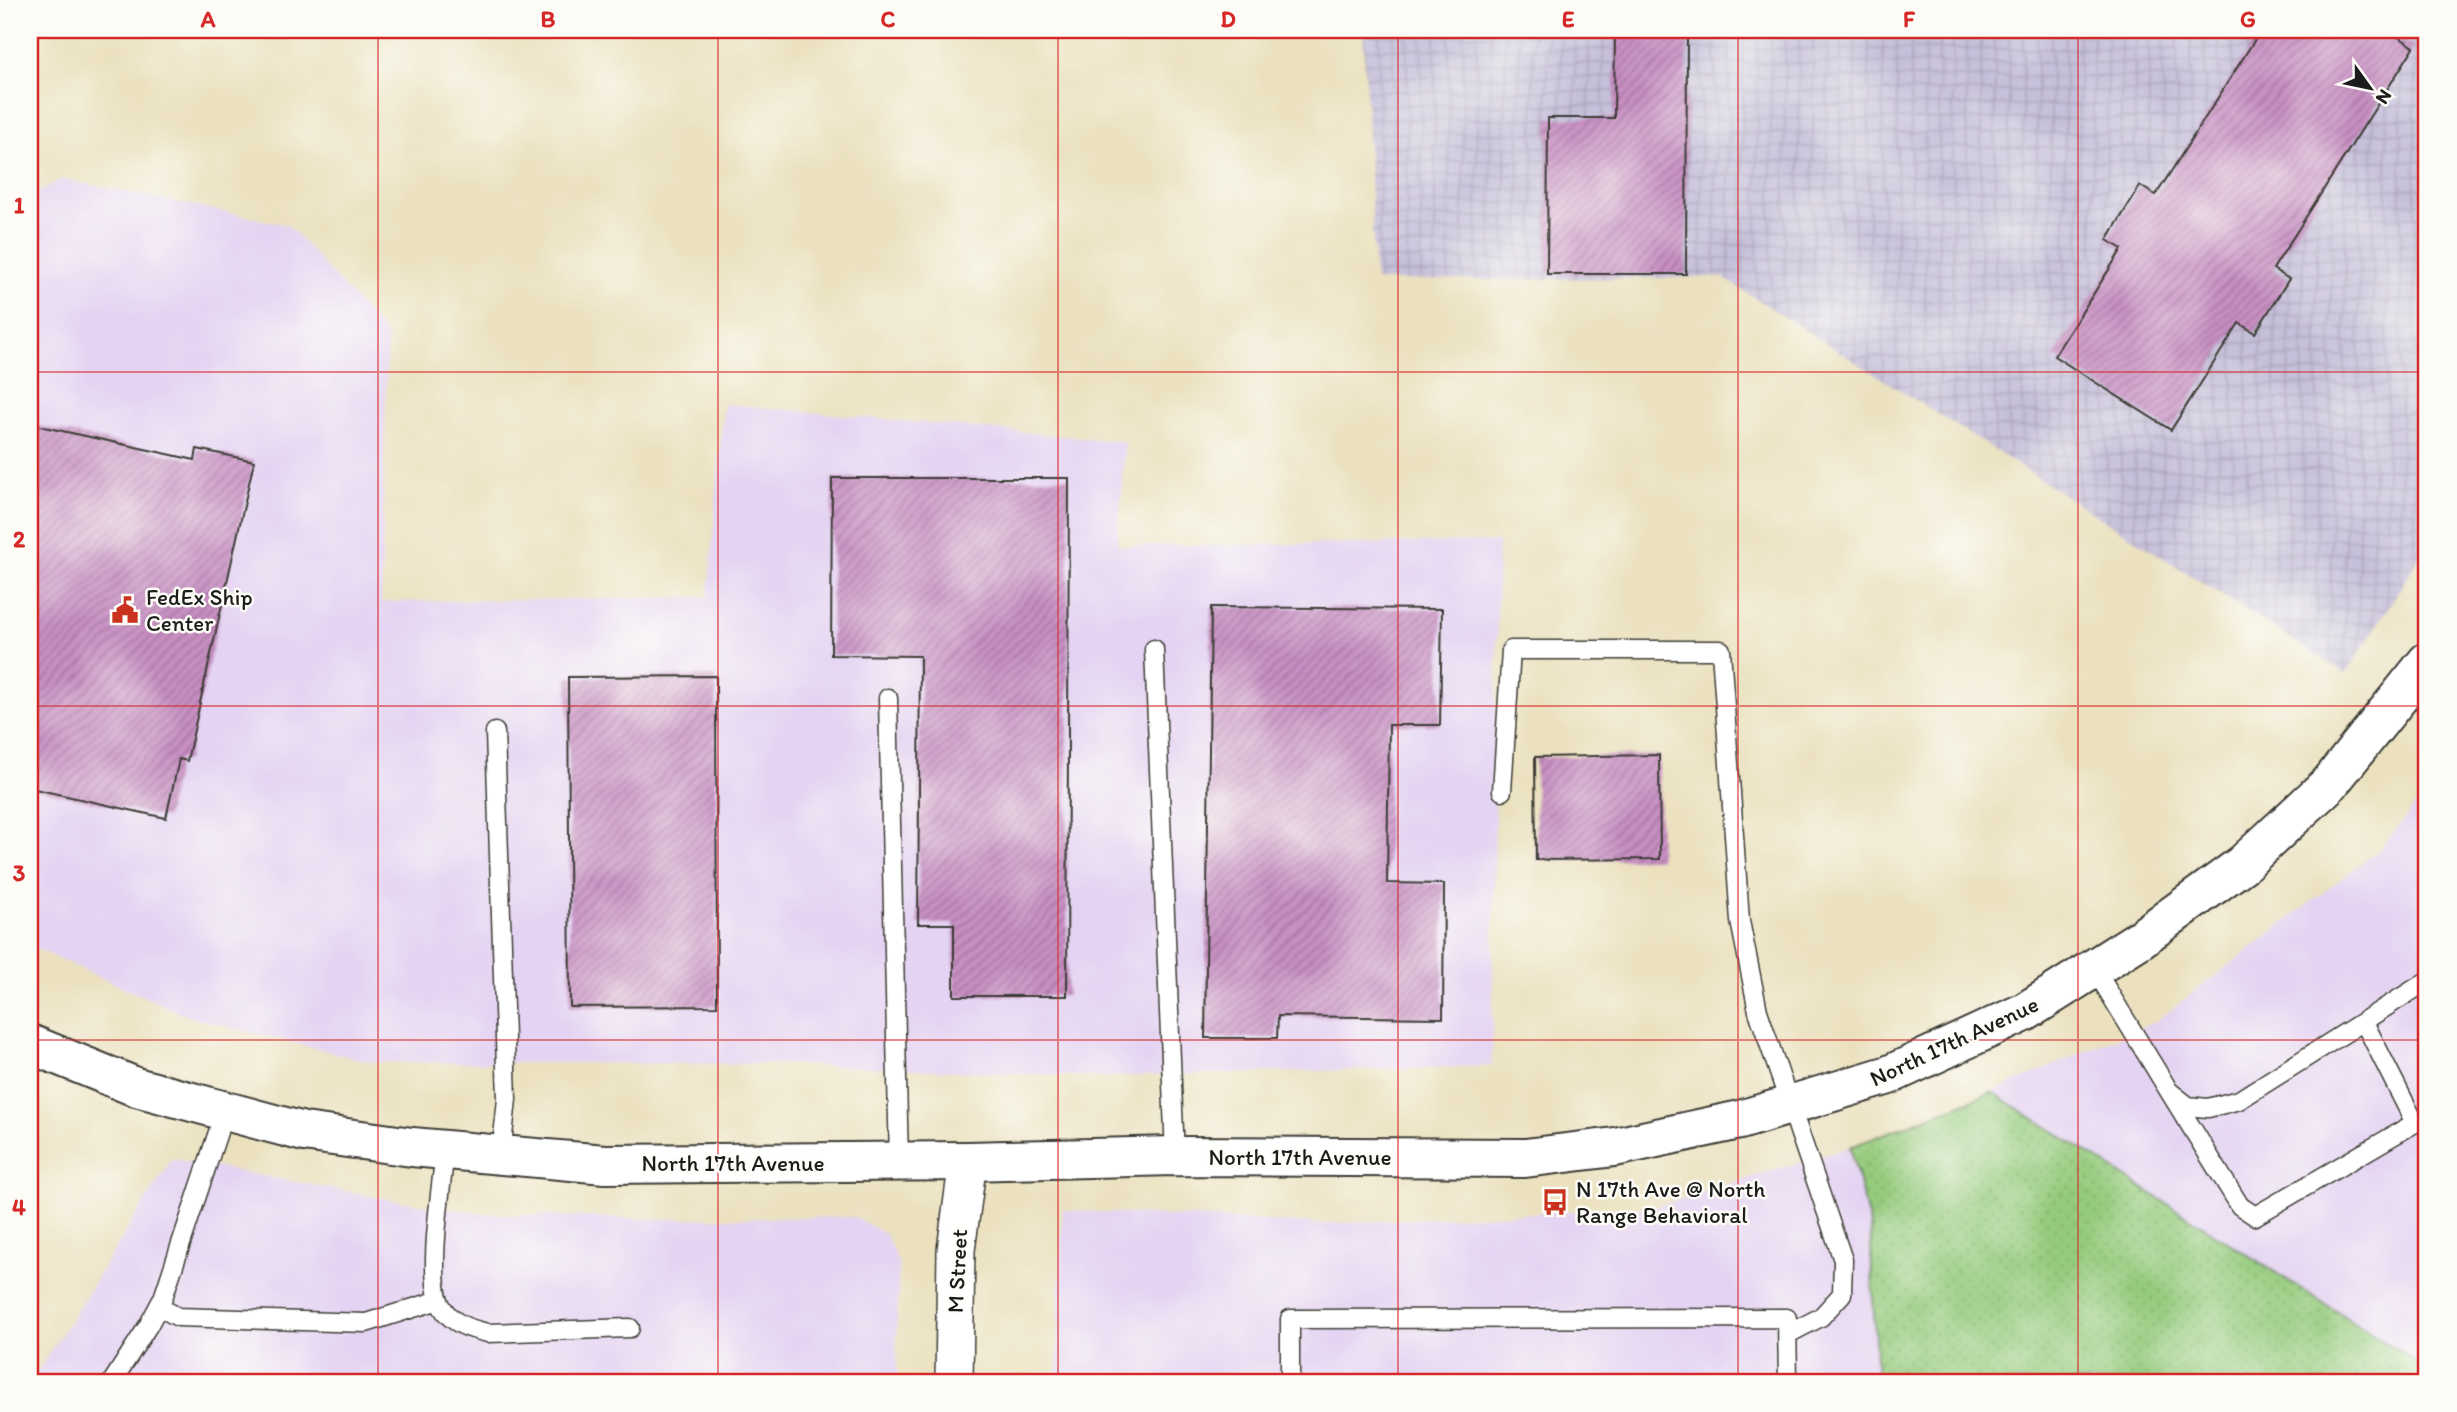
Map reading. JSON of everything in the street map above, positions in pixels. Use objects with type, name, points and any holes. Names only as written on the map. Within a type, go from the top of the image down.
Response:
[{"type":"street","name":"North 17th Avenue","points":[[30,1044],[136,1087],[304,1132],[445,1150],[606,1164],[899,1162],[1175,1156],[1525,1158],[1615,1147],[1740,1120],[1889,1075],[2025,1013],[2140,939],[2243,864],[2330,783],[2424,672]]},
{"type":"street","name":"M Street","points":[[954,1382],[956,1250],[968,1161]]},
{"type":"lane","points":[[1154,649],[1175,1156]]},
{"type":"lane","points":[[1502,791],[1511,650],[1721,650],[1740,921],[1758,1011],[1843,1260],[1842,1294],[1821,1317],[1788,1334]]},
{"type":"lane","points":[[888,698],[899,1162]]},
{"type":"lane","points":[[495,732],[507,1099],[501,1155]]},
{"type":"lane","points":[[2094,968],[2240,1206],[2255,1216],[2415,1123],[2364,1022]]},
{"type":"lane","points":[[2169,1091],[2188,1106],[2208,1108],[2239,1100],[2427,981]]},
{"type":"lane","points":[[112,1382],[159,1307],[225,1111]]},
{"type":"lane","points":[[445,1150],[433,1278],[441,1306],[451,1317],[466,1329],[488,1334],[630,1328]]},
{"type":"lane","points":[[159,1307],[178,1317],[366,1323],[439,1300]]},
{"type":"lane","points":[[1290,1382],[1290,1319],[1787,1318],[1788,1382]]},
{"type":"shaded area","points":[[1363,30],[2427,30],[2427,546],[2346,674],[1722,277],[1375,281]]},
{"type":"shaded area","points":[[62,179],[288,225],[387,336],[381,602],[708,597],[724,404],[1125,442],[1117,546],[1498,542],[1492,1066],[1104,1077],[783,1064],[371,1062],[190,1017],[30,946],[30,197]]},
{"type":"shaded area","points":[[2427,791],[2427,1369],[1992,1092],[2158,1020],[2380,849]]},
{"type":"shaded area","points":[[1850,1147],[1870,1225],[1877,1382],[1057,1382],[1062,1210],[1320,1224],[1654,1207]]},
{"type":"shaded area","points":[[172,1159],[393,1200],[487,1214],[654,1219],[855,1217],[886,1235],[899,1265],[896,1349],[898,1382],[31,1382]]},
{"type":"green space","points":[[1992,1092],[2427,1369],[2427,1382],[1877,1382],[1870,1225],[1850,1147]]},
{"type":"building","points":[[1615,30],[1687,30],[1686,274],[1547,274],[1548,118],[1614,118]]},
{"type":"building","points":[[2261,30],[2388,30],[2414,47],[2273,269],[2289,279],[2255,333],[2239,323],[2171,430],[2054,356],[2122,249],[2107,240],[2140,186],[2156,195]]},
{"type":"building","name":"FedEx Ship Center","points":[[35,425],[195,460],[197,449],[254,461],[187,761],[179,759],[166,818],[30,788],[30,447]]},
{"type":"building","points":[[832,478],[1069,478],[1067,996],[954,996],[954,924],[918,924],[920,656],[831,655]]},
{"type":"building","points":[[1211,607],[1442,609],[1440,725],[1389,725],[1387,883],[1444,884],[1443,1018],[1278,1016],[1277,1038],[1205,1038]]},
{"type":"building","points":[[716,676],[717,1006],[570,1007],[568,677]]},
{"type":"building","points":[[1659,755],[1660,859],[1536,860],[1535,757]]},
{"type":"place","name":"FedEx Ship Center","points":[[125,610]]},
{"type":"place","name":"N 17th Ave @ North Range Behavioral","points":[[1555,1202]]}]
